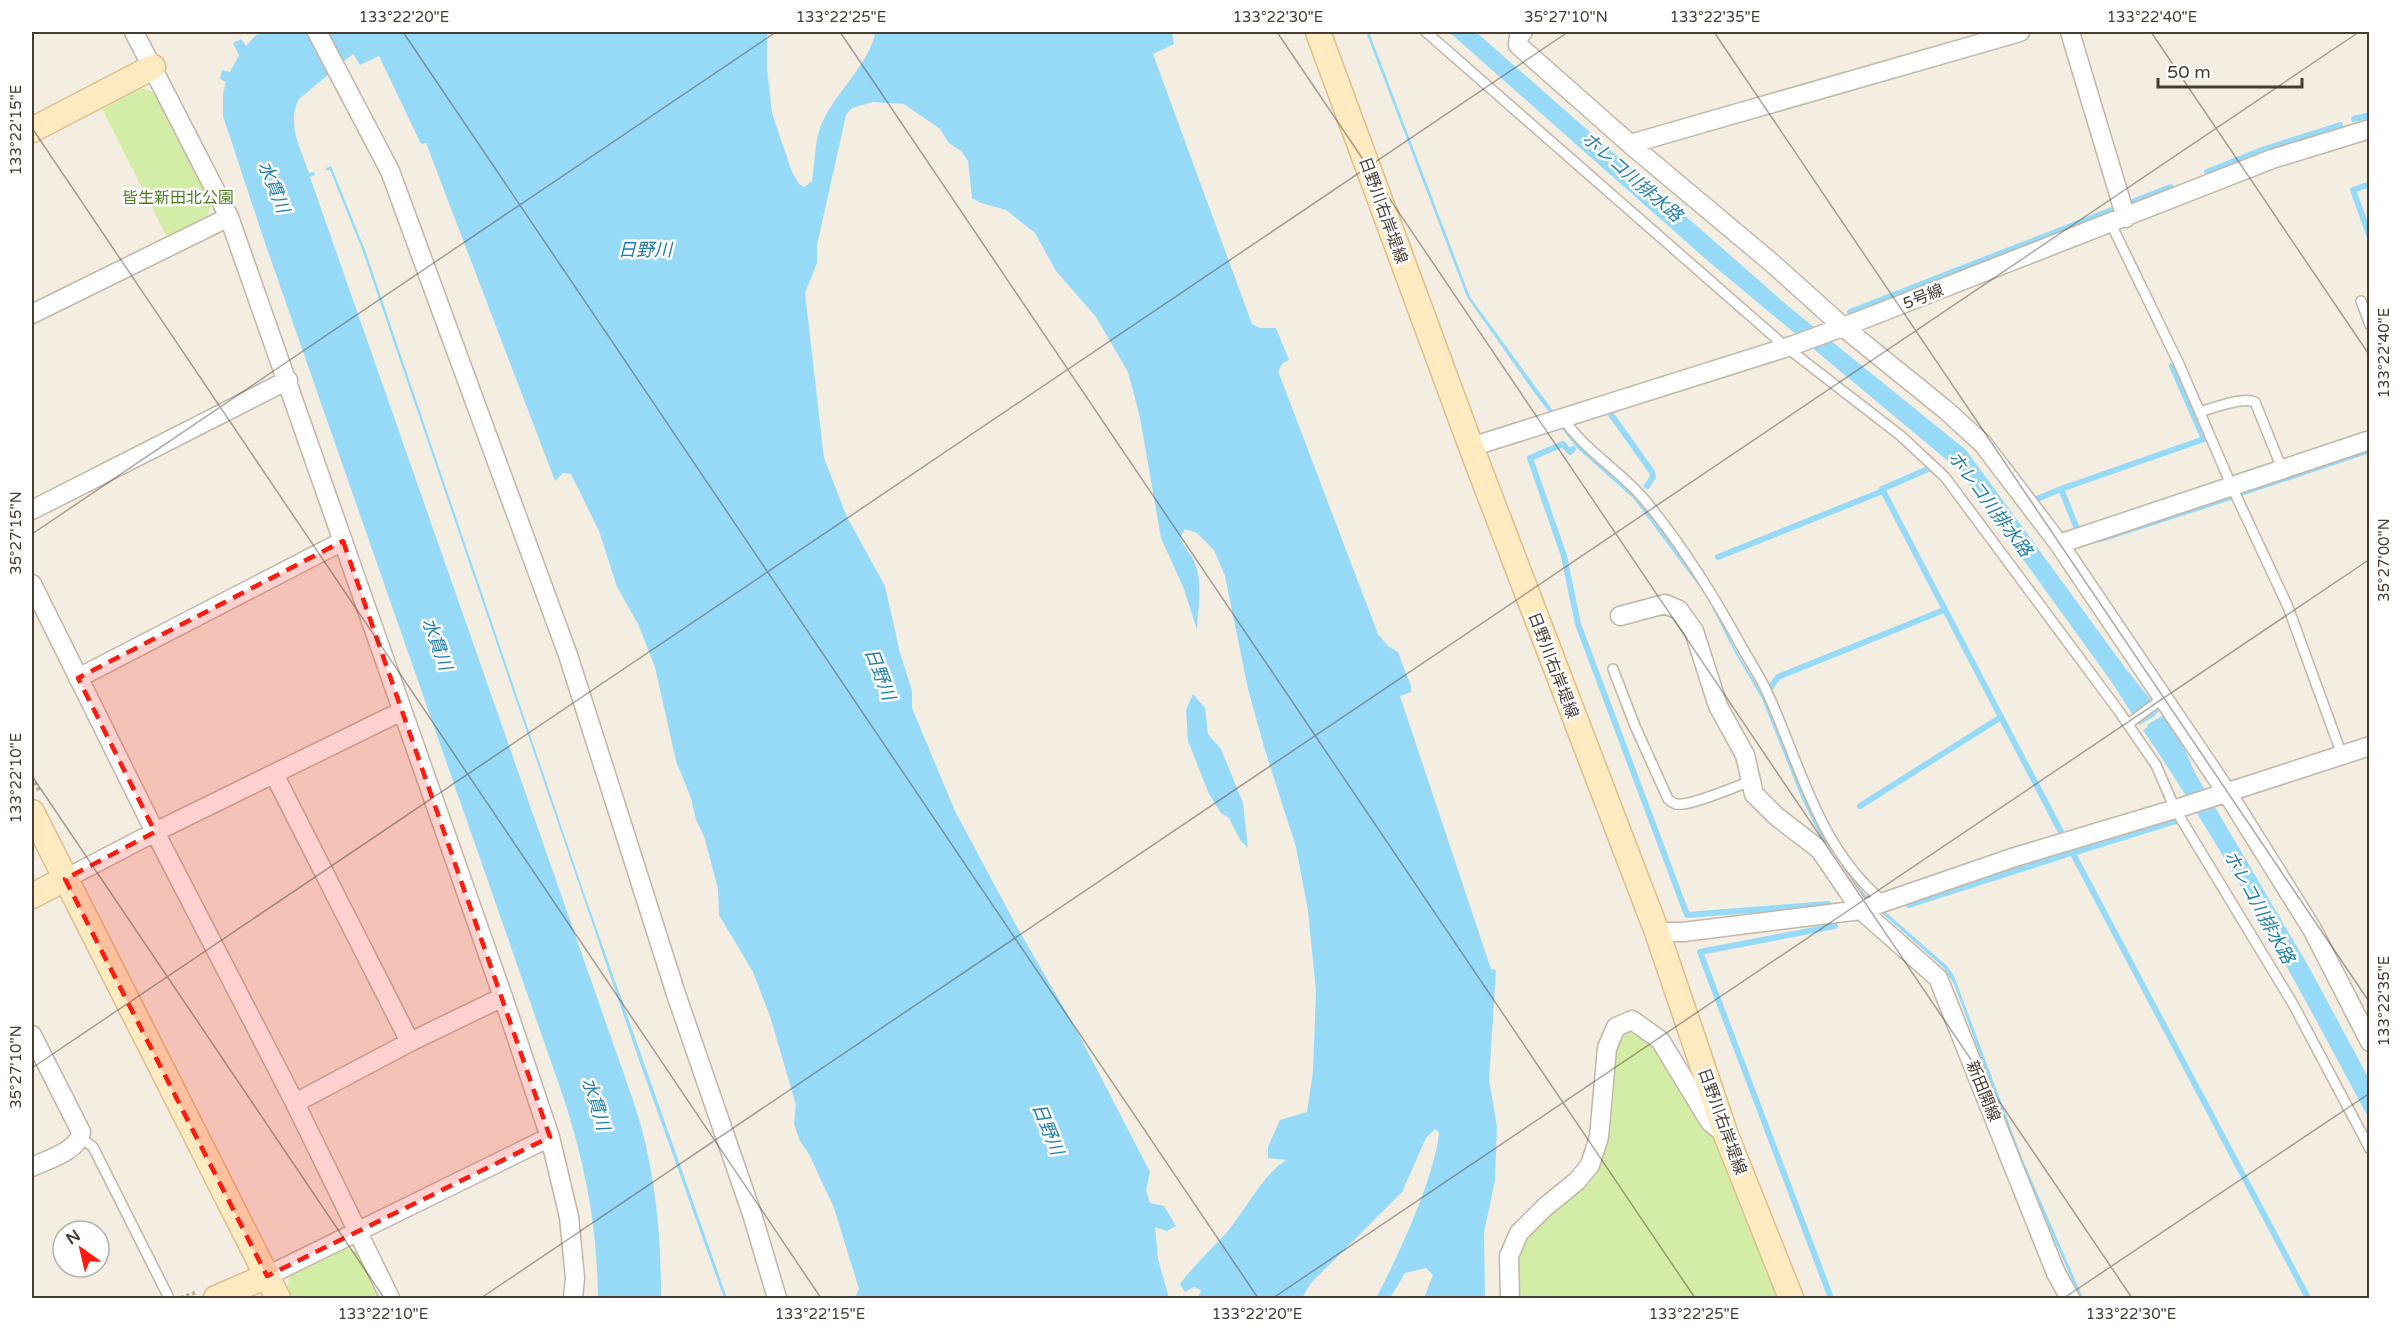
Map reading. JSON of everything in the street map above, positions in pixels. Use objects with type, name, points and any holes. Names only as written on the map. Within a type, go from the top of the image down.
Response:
[{"type":"street","points":[[134,32],[229,217],[504,997],[550,1137],[570,1217],[573,1299]]},
{"type":"street","points":[[318,32],[344,78],[390,171],[568,655],[677,997],[752,1214],[777,1299]]},
{"type":"street","name":"日野川右岸堤線","points":[[1318,32],[1471,447],[1657,933],[1726,1136],[1791,1299]]},
{"type":"street","points":[[1523,32],[1519,35],[1518,45],[1630,144],[1772,262],[1836,328],[1947,411],[1983,444],[2059,544],[2163,698],[2222,794],[2312,929],[2364,1017],[2370,1042]]},
{"type":"street","points":[[1630,144],[2020,32]]},
{"type":"street","points":[[2070,32],[2119,221]]},
{"type":"street","points":[[32,130],[153,67]]},
{"type":"street","name":"5号線","points":[[1471,447],[1790,346],[2119,221],[2272,159],[2370,129]]},
{"type":"street","points":[[32,314],[229,217]]},
{"type":"street","points":[[32,510],[288,380]]},
{"type":"street","points":[[2059,544],[2370,440]]},
{"type":"street","points":[[78,678],[343,541]]},
{"type":"street","points":[[32,584],[154,832],[295,1103],[390,1299]]},
{"type":"street","name":"新田開線","points":[[1620,616],[1665,604],[1679,610],[1694,632],[1718,706],[1745,755],[1754,794],[1776,816],[1820,850],[1861,910],[1938,978],[2056,1274],[2070,1299]]},
{"type":"street","points":[[32,896],[154,832],[402,711]]},
{"type":"street","points":[[1657,933],[1683,932],[1861,910],[2015,857],[2179,808],[2370,746]]},
{"type":"street","points":[[274,774],[410,1042]]},
{"type":"street","points":[[36,804],[65,879],[278,1299]]},
{"type":"street","points":[[295,1103],[410,1042],[504,997]]},
{"type":"street","points":[[1510,1299],[1509,1256],[1519,1233],[1545,1207],[1577,1181],[1590,1165],[1599,1137],[1607,1048],[1616,1027],[1632,1020],[1660,1040],[1710,1122],[1726,1136]]},
{"type":"street","points":[[32,1035],[80,1128],[80,1137],[74,1145],[32,1167]]},
{"type":"street","points":[[216,1299],[550,1137]]},
{"type":"lane","points":[[1426,32],[1790,346],[1901,436],[1945,477],[2156,765],[2293,1004],[2370,1149]]},
{"type":"lane","points":[[2119,221],[2232,487],[2288,607],[2342,755]]},
{"type":"lane","points":[[2361,301],[2370,325]]},
{"type":"lane","points":[[2200,412],[2240,401],[2255,402],[2282,470]]},
{"type":"lane","points":[[1563,418],[1580,442],[1642,498],[1701,574],[1768,693],[1799,772],[1831,841],[1856,877],[1884,902]]},
{"type":"lane","points":[[1613,669],[1635,726],[1668,799],[1676,804],[1682,804],[1706,798],[1751,781]]},
{"type":"lane","points":[[2128,724],[2163,698]]},
{"type":"lane","points":[[80,1137],[93,1147],[168,1296]]},
{"type":"path","points":[[32,777],[36,804]]},
{"type":"highlighted area","points":[[343,541],[550,1137],[267,1276],[65,879],[155,832],[78,678]]},
{"type":"green space","name":"皆生新田北公園","points":[[142,88],[156,93],[212,203],[207,216],[167,237],[102,109]]},
{"type":"green space","points":[[1629,1028],[1653,1041],[1722,1144],[1780,1298],[1517,1298],[1518,1247],[1525,1236],[1583,1182],[1616,1039]]},
{"type":"green space","points":[[344,1247],[357,1252],[381,1298],[293,1298],[287,1288],[290,1273]]},
{"type":"water","name":"日野川","points":[[262,32],[767,32],[767,68],[772,113],[792,172],[799,184],[804,187],[812,181],[820,127],[836,99],[868,53],[875,32],[1172,32],[1174,44],[1153,54],[1252,324],[1260,328],[1276,328],[1289,360],[1283,363],[1278,371],[1378,634],[1388,646],[1398,652],[1411,686],[1411,692],[1400,696],[1491,969],[1496,970],[1489,1080],[1497,1126],[1495,1180],[1484,1233],[1485,1298],[1424,1298],[1433,1275],[1426,1268],[1405,1273],[1390,1298],[1376,1298],[1423,1195],[1436,1152],[1439,1133],[1435,1129],[1426,1138],[1402,1192],[1311,1283],[1302,1298],[1198,1298],[1201,1290],[1194,1287],[1185,1292],[1180,1284],[1227,1232],[1269,1175],[1286,1160],[1268,1158],[1268,1147],[1280,1120],[1307,1112],[1313,1071],[1316,991],[1308,911],[1296,847],[1264,747],[1248,689],[1225,576],[1214,550],[1197,533],[1185,529],[1180,538],[1193,560],[1199,579],[1197,630],[1184,589],[1161,538],[1140,418],[1128,372],[1096,317],[1056,271],[1035,233],[1006,210],[972,198],[968,161],[961,151],[949,143],[940,129],[904,104],[873,102],[852,108],[846,115],[817,245],[817,263],[805,293],[824,458],[847,517],[885,586],[900,653],[912,691],[912,708],[955,811],[1017,927],[1076,1029],[1150,1172],[1146,1190],[1150,1203],[1164,1206],[1176,1226],[1167,1231],[1155,1227],[1158,1259],[1169,1298],[855,1298],[859,1289],[834,1208],[809,1154],[800,1141],[794,1124],[796,1105],[770,1016],[753,972],[719,915],[718,889],[704,836],[696,820],[691,798],[676,761],[655,667],[638,624],[617,587],[599,531],[571,474],[563,473],[555,481],[426,143],[421,144],[379,56],[360,65],[353,54],[299,99],[294,117],[296,136],[309,173],[314,172],[315,175],[310,177],[634,1103],[652,1175],[660,1248],[661,1298],[598,1298],[589,1197],[564,1099],[263,237],[223,116],[223,94],[226,82],[220,79],[222,70],[230,72],[239,55],[233,43],[241,39],[246,46]]},
{"type":"water","points":[[1366,32],[1369,32],[1470,297],[1578,445],[1638,499],[1710,596],[1734,647],[1765,699],[1813,815],[1827,842],[1850,877],[1864,893],[1947,966],[1954,976],[2022,1158],[2083,1298],[2080,1298],[2015,1150],[1954,984],[1943,967],[1860,894],[1824,844],[1802,799],[1762,699],[1734,651],[1707,597],[1634,499],[1577,448],[1536,395],[1467,297]]},
{"type":"water","name":"ホレコ川排水路","points":[[1449,32],[1476,32],[1788,306],[1966,450],[2126,669],[2159,710],[2155,716],[2139,725],[2111,681],[1960,472],[1708,261]]},
{"type":"water","points":[[331,166],[365,250],[585,896],[727,1298],[724,1298],[640,1063],[362,249],[330,170],[326,170]]},
{"type":"water","points":[[1193,694],[1205,708],[1208,734],[1221,749],[1243,803],[1248,848],[1240,840],[1229,818],[1221,813],[1209,794],[1188,741],[1186,710]]},
{"type":"water","name":"ホレコ川排水路","points":[[2165,714],[2195,773],[2310,969],[2369,1079],[2369,1119],[2233,873],[2143,730]]},
{"type":"waterway","points":[[2354,119],[2370,115]]},
{"type":"waterway","points":[[2207,172],[2262,150],[2340,125]]},
{"type":"waterway","points":[[2370,184],[2353,190],[2370,237]]},
{"type":"waterway","points":[[1850,312],[2171,187]]},
{"type":"waterway","points":[[2037,499],[2204,439],[2172,366]]},
{"type":"waterway","points":[[1610,413],[1652,472],[1653,477],[1647,486]]},
{"type":"waterway","points":[[1573,449],[1570,452],[1563,444],[1530,458],[1564,556],[1578,624],[1687,915],[1828,904]]},
{"type":"waterway","points":[[2241,493],[2370,450]]},
{"type":"waterway","points":[[1928,469],[1882,489],[2061,832]]},
{"type":"waterway","points":[[2061,489],[2077,529]]},
{"type":"waterway","points":[[1718,557],[1883,491]]},
{"type":"waterway","points":[[2101,539],[2231,497]]},
{"type":"waterway","points":[[1770,688],[1778,677],[1944,610]]},
{"type":"waterway","points":[[1860,806],[2001,717]]},
{"type":"waterway","points":[[1814,817],[1842,865]]},
{"type":"waterway","points":[[2073,853],[2176,821]]},
{"type":"waterway","points":[[2071,850],[2308,1298]]},
{"type":"waterway","points":[[1909,905],[2068,854]]},
{"type":"waterway","points":[[1831,1298],[1700,952],[1835,926]]},
{"type":"water label","name":"水貫川","points":[[274,187]]},
{"type":"water label","name":"水貫川","points":[[437,644]]},
{"type":"water label","name":"水貫川","points":[[596,1104]]}]
